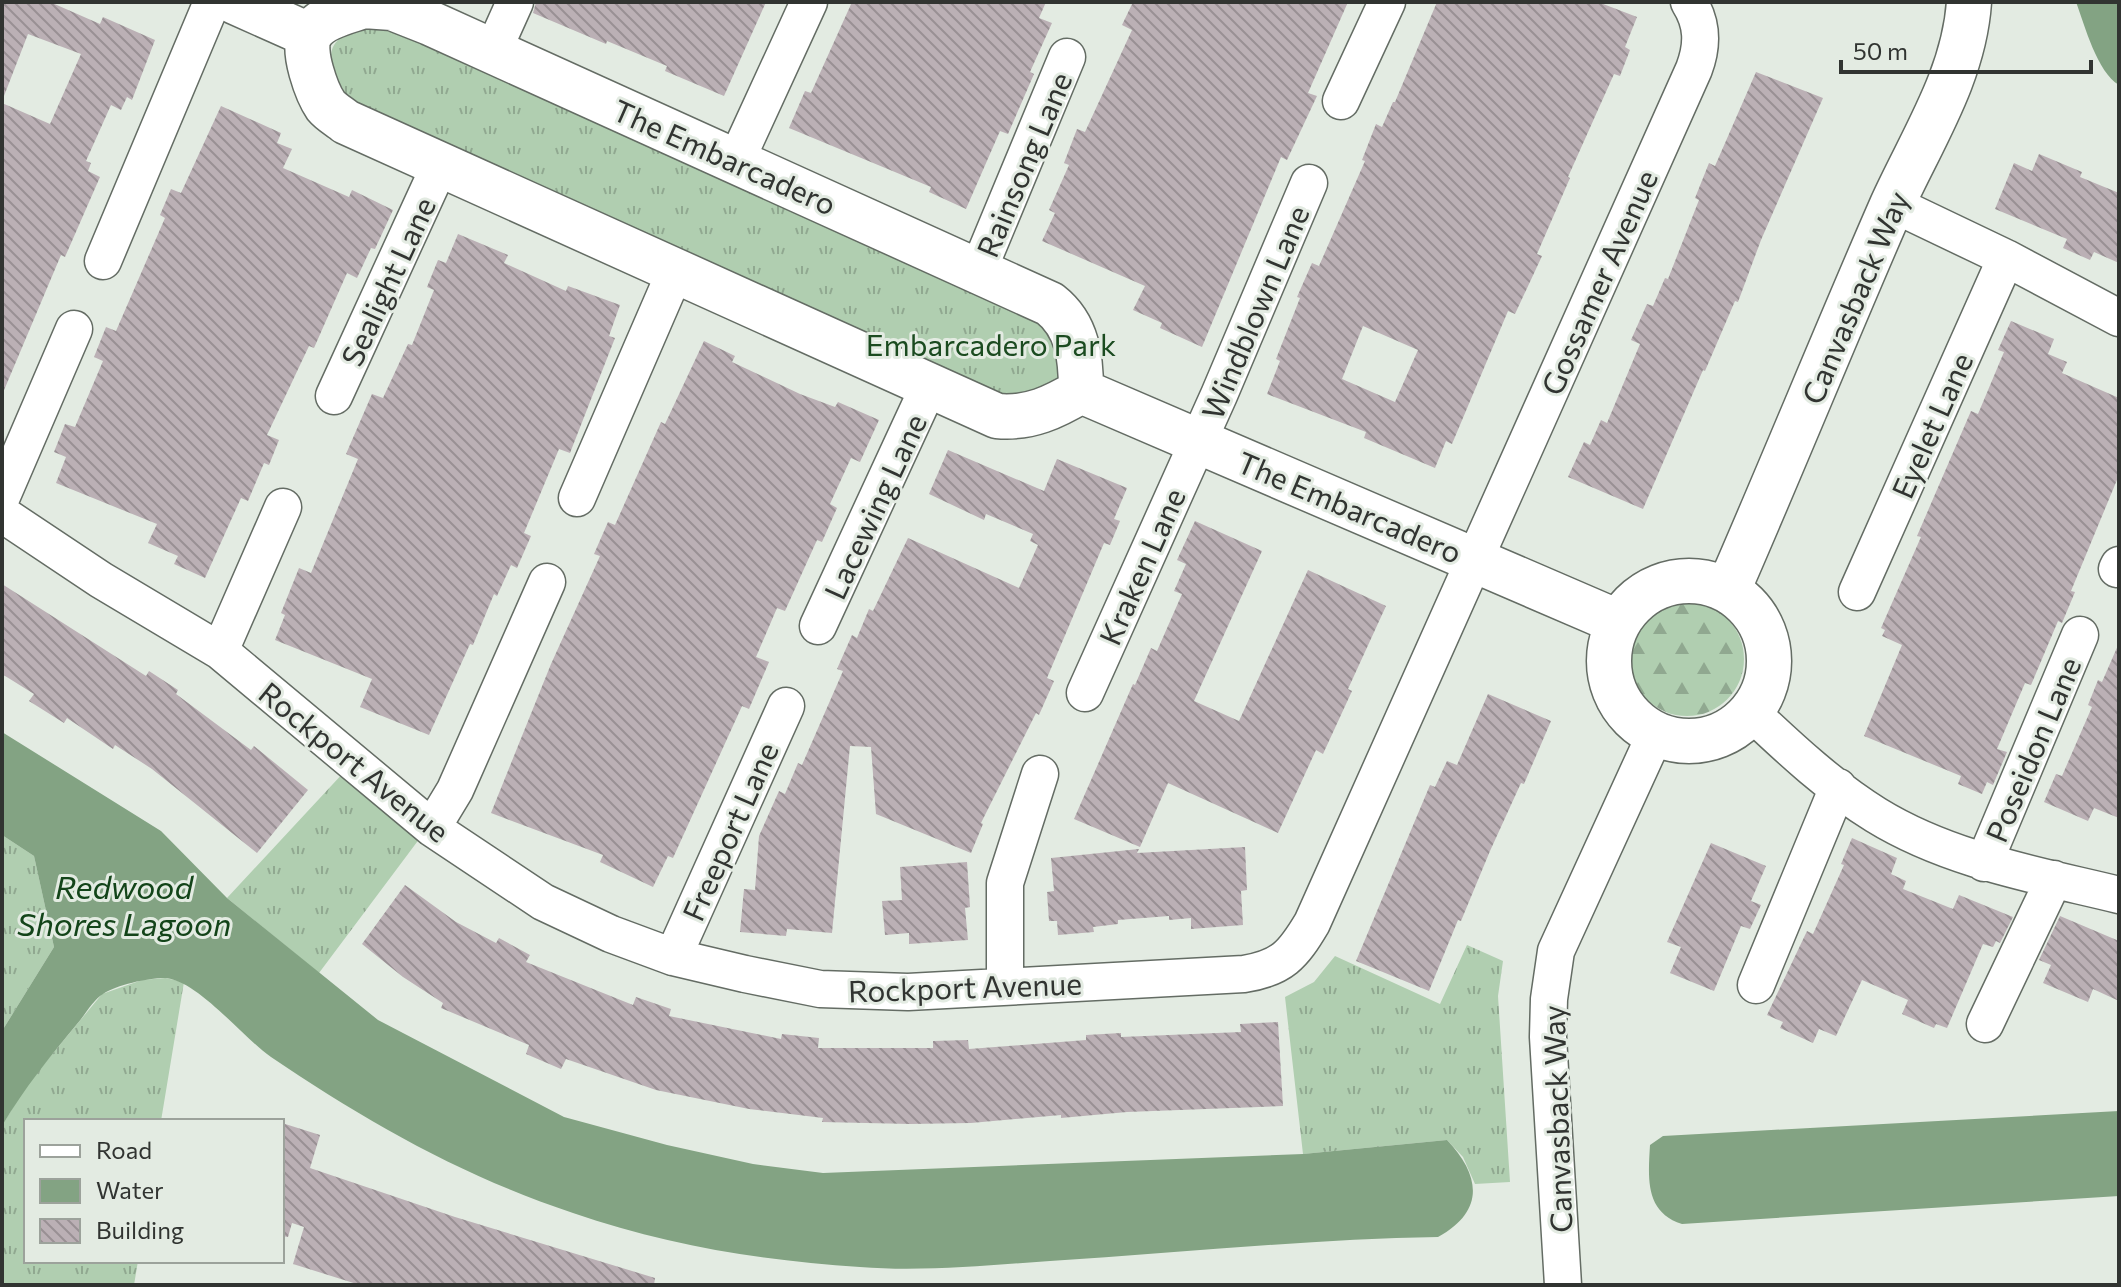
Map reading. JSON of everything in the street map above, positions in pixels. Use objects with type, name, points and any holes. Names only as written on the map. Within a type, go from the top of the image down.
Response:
[{"type":"street","points":[[103,261],[212,2]]},
{"type":"street","points":[[235,2],[309,35],[307,54],[316,84],[327,108],[346,122],[997,416],[1025,417],[1053,408],[1081,391]]},
{"type":"street","points":[[493,51],[515,2]]},
{"type":"street","points":[[736,161],[809,2]]},
{"type":"street","points":[[1341,101],[1387,2]]},
{"type":"street","name":"Gossamer Avenue","points":[[1474,560],[1694,69],[1701,34],[1689,2]]},
{"type":"street","name":"Canvasback Way","points":[[1728,590],[1893,204],[1954,75],[1969,2]]},
{"type":"street","name":"The Embarcadero","points":[[309,35],[323,22],[364,6],[392,8],[493,51],[1050,304],[1062,313],[1071,326],[1081,360],[1081,391],[1618,622]]},
{"type":"street","name":"Rainsong Lane","points":[[978,271],[1067,57]]},
{"type":"street","name":"Sealight Lane","points":[[334,396],[440,165]]},
{"type":"street","name":"Windblown Lane","points":[[1198,440],[1309,183]]},
{"type":"street","points":[[1893,204],[2006,258],[2119,318]]},
{"type":"street","name":"Eyelet Lane","points":[[1857,592],[2006,258]]},
{"type":"street","points":[[577,498],[675,272]]},
{"type":"street","points":[[2,496],[74,329]]},
{"type":"street","name":"Lacewing Lane","points":[[818,626],[929,386]]},
{"type":"street","name":"Kraken Lane","points":[[1085,693],[1198,440]]},
{"type":"street","points":[[220,651],[283,507]]},
{"type":"street","name":"Rockport Avenue","points":[[2,514],[101,580],[220,651],[432,828],[543,902],[611,934],[673,957],[820,989],[908,992],[1244,974],[1268,969],[1288,959],[1312,923],[1474,560]]},
{"type":"street","points":[[1679,581],[1704,582],[1728,590],[1748,607],[1763,628],[1770,654],[1768,680],[1753,714],[1738,726],[1712,739],[1683,742],[1655,735],[1633,720],[1617,699],[1608,674],[1609,647],[1618,622],[1634,602],[1655,588],[1679,581]]},
{"type":"street","points":[[432,828],[455,790],[547,582]]},
{"type":"street","name":"Poseidon Lane","points":[[1984,863],[2080,635]]},
{"type":"street","name":"Freeport Lane","points":[[673,957],[786,706]]},
{"type":"street","points":[[1753,714],[1838,787],[1889,821],[1984,863],[2119,895]]},
{"type":"street","name":"Canvasback Way","points":[[1563,1285],[1548,1037],[1549,999],[1556,951],[1655,735]]},
{"type":"street","points":[[1005,987],[1005,883],[1040,774]]},
{"type":"street","points":[[1756,985],[1838,787]]},
{"type":"street","points":[[1985,1024],[2054,879]]},
{"type":"green space","name":"Embarcadero Park","points":[[373,18],[1042,310],[1065,376],[1008,405],[336,96],[331,65],[333,47],[346,34]]},
{"type":"green space","points":[[1687,602],[1709,607],[1727,619],[1739,637],[1744,659],[1739,681],[1727,699],[1709,711],[1687,716],[1665,711],[1647,699],[1635,681],[1630,659],[1635,637],[1647,619],[1665,607]]},
{"type":"green space","points":[[345,771],[420,838],[319,973],[227,898]]},
{"type":"green space","points":[[2,835],[34,856],[54,947],[2,1031]]},
{"type":"green space","points":[[1467,945],[1503,961],[1498,996],[1510,1182],[1475,1184],[1463,1157],[1447,1140],[1303,1154],[1285,997],[1314,982],[1335,956],[1440,1004]]},
{"type":"green space","points":[[165,978],[184,982],[161,1119],[24,1119],[24,1263],[138,1263],[134,1285],[2,1285],[2,1126],[25,1087],[102,994],[142,980]]},
{"type":"water","points":[[2076,2],[2119,2],[2119,85],[2111,79],[2098,59]]},
{"type":"water","name":"Redwood Shores Lagoon","points":[[2,732],[161,831],[227,898],[378,1020],[564,1117],[753,1164],[823,1173],[1303,1154],[1447,1140],[1467,1167],[1473,1192],[1470,1204],[1464,1216],[1438,1237],[1293,1243],[979,1266],[908,1269],[860,1267],[787,1261],[715,1250],[643,1234],[573,1213],[454,1165],[306,1081],[259,1048],[205,998],[177,981],[164,978],[124,985],[99,997],[19,1098],[2,1126],[2,1031],[54,947],[34,856],[2,835]]},
{"type":"water","points":[[2119,1111],[2119,1196],[1682,1224],[1661,1211],[1655,1203],[1649,1182],[1650,1145],[1663,1136]]},
{"type":"building","points":[[2,2],[50,2],[100,24],[103,17],[155,40],[132,100],[127,97],[121,110],[111,105],[86,161],[91,163],[88,171],[100,177],[65,257],[61,255],[2,395],[2,103],[50,124],[81,54],[28,34],[2,95]]},
{"type":"building","points":[[536,2],[766,2],[724,96],[665,71],[667,66],[533,13]]},
{"type":"building","points":[[852,2],[1046,2],[1039,18],[1052,23],[1030,72],[1034,74],[1008,134],[1000,131],[966,209],[929,192],[931,187],[789,128],[805,91],[811,93]]},
{"type":"building","points":[[1133,2],[1348,2],[1308,93],[1317,96],[1287,160],[1281,157],[1202,347],[1160,328],[1162,323],[1133,310],[1145,286],[1042,241],[1055,213],[1049,210],[1069,165],[1064,163],[1077,129],[1085,132],[1132,30],[1122,25]]},
{"type":"building","points":[[1437,2],[1598,2],[1637,17],[1625,47],[1630,50],[1620,76],[1614,74],[1568,177],[1537,254],[1542,256],[1515,314],[1508,311],[1452,444],[1446,441],[1435,468],[1364,438],[1366,432],[1267,394],[1280,361],[1276,359],[1300,298],[1297,297],[1312,263],[1319,266],[1365,161],[1362,160],[1376,124],[1382,127]],"holes":[[[1363,326],[1418,350],[1395,402],[1342,379]]]},
{"type":"building","points":[[1756,72],[1823,98],[1761,240],[1738,302],[1735,301],[1703,370],[1643,509],[1568,477],[1584,442],[1590,445],[1601,420],[1607,423],[1640,344],[1631,340],[1647,304],[1653,306],[1665,278],[1668,279],[1699,200],[1695,198],[1709,163],[1715,166]]},
{"type":"building","points":[[221,106],[281,133],[277,143],[292,149],[283,168],[349,197],[352,190],[393,210],[357,278],[347,273],[314,348],[309,346],[267,435],[279,440],[269,465],[264,463],[248,501],[241,498],[205,578],[174,564],[178,556],[148,543],[157,524],[56,483],[66,457],[54,452],[65,424],[75,427],[103,361],[94,357],[106,327],[116,331],[165,218],[160,215],[171,189],[181,193]]},
{"type":"building","points":[[2039,154],[2082,172],[2080,177],[2119,193],[2119,263],[2094,252],[2090,260],[2063,248],[2067,239],[1995,209],[2014,163],[2032,171]]},
{"type":"building","points":[[458,234],[508,255],[504,263],[566,291],[568,286],[620,305],[609,336],[615,338],[570,453],[559,449],[524,533],[531,536],[517,568],[511,565],[497,596],[494,594],[429,735],[360,707],[372,679],[275,640],[285,615],[281,613],[299,568],[311,573],[358,459],[346,454],[372,394],[383,398],[408,344],[412,345],[434,290],[427,287],[438,260],[446,263]]},
{"type":"building","points":[[2011,321],[2054,339],[2048,354],[2067,362],[2062,373],[2119,398],[2119,475],[2071,591],[2075,592],[2062,623],[2058,621],[2031,685],[2025,683],[1997,749],[2007,752],[1993,785],[1987,782],[1982,794],[1958,784],[1961,776],[1864,736],[1902,645],[1882,636],[1885,630],[1881,628],[1971,411],[1978,414],[2004,352],[1998,350]]},
{"type":"building","points":[[704,341],[735,356],[732,362],[800,394],[835,407],[838,402],[879,420],[860,462],[851,458],[830,504],[837,508],[822,542],[817,540],[785,611],[777,608],[756,657],[769,662],[749,709],[742,706],[673,858],[668,856],[653,887],[600,862],[603,855],[491,813],[551,664],[600,556],[594,554],[608,522],[615,525],[661,422],[665,424]]},
{"type":"building","points":[[948,450],[1044,491],[1057,459],[1127,488],[1114,519],[1120,521],[1110,545],[1104,543],[1047,678],[1054,681],[981,823],[971,853],[876,814],[871,747],[850,746],[832,933],[787,929],[786,936],[740,932],[744,889],[755,890],[759,836],[779,791],[785,794],[798,763],[802,765],[843,671],[837,669],[852,635],[857,638],[869,609],[873,611],[908,538],[1019,588],[1038,545],[1030,541],[1033,534],[986,514],[984,520],[929,494]]},
{"type":"building","points":[[1195,521],[1262,551],[1194,701],[1239,721],[1308,570],[1386,606],[1348,689],[1352,691],[1323,754],[1316,750],[1278,833],[1168,783],[1140,847],[1074,819],[1133,684],[1151,648],[1157,651],[1182,594],[1174,591],[1186,564],[1177,560]]},
{"type":"building","points":[[2,584],[146,676],[149,671],[178,690],[176,694],[251,750],[254,746],[308,790],[257,853],[152,769],[115,745],[113,749],[67,718],[64,723],[29,701],[34,694],[2,674]]},
{"type":"building","points":[[2119,643],[2119,818],[2094,808],[2088,821],[2044,802],[2056,774],[2062,776],[2092,707],[2088,705],[2098,680],[2102,682]]},
{"type":"building","points":[[1488,694],[1551,721],[1461,921],[1458,920],[1429,991],[1356,961],[1430,785],[1435,787],[1447,761],[1457,765]]},
{"type":"building","points":[[1852,838],[1897,858],[1891,874],[1906,881],[1903,889],[1953,909],[1959,895],[2013,917],[2000,943],[1996,941],[1993,947],[1983,944],[1947,1028],[1936,1024],[1934,1028],[1902,1014],[1908,1000],[1862,980],[1836,1036],[1819,1029],[1813,1043],[1780,1028],[1783,1022],[1767,1015],[1807,931],[1813,934],[1844,865],[1841,864]]},
{"type":"building","points":[[1711,843],[1766,866],[1751,901],[1761,905],[1750,929],[1741,926],[1714,991],[1670,973],[1681,947],[1667,942]]},
{"type":"building","points":[[1245,847],[1247,890],[1241,891],[1243,925],[1191,929],[1191,918],[1169,920],[1169,916],[1118,920],[1118,924],[1093,927],[1094,932],[1058,935],[1057,921],[1049,921],[1047,892],[1054,891],[1051,858],[1139,849],[1137,853]]},
{"type":"building","points":[[967,862],[970,907],[965,908],[968,940],[909,944],[909,933],[885,935],[882,901],[902,900],[900,867]]},
{"type":"building","points":[[405,885],[456,922],[496,943],[499,938],[530,955],[526,962],[633,1005],[636,997],[671,1009],[669,1016],[781,1039],[782,1034],[819,1038],[818,1048],[933,1048],[933,1041],[968,1040],[969,1049],[1086,1040],[1086,1035],[1121,1033],[1121,1037],[1241,1032],[1240,1024],[1278,1022],[1283,1106],[1127,1112],[1061,1118],[1061,1115],[971,1123],[822,1122],[823,1118],[749,1109],[656,1090],[566,1059],[561,1069],[526,1054],[529,1045],[441,1008],[443,1003],[403,977],[362,944]]},
{"type":"building","points":[[2060,916],[2119,941],[2119,1001],[2093,989],[2088,1002],[2043,983],[2051,965],[2039,960]]},
{"type":"building","points":[[284,1124],[320,1135],[310,1168],[455,1217],[655,1278],[654,1285],[360,1285],[293,1264],[304,1227],[292,1223],[288,1237],[284,1236]]}]
